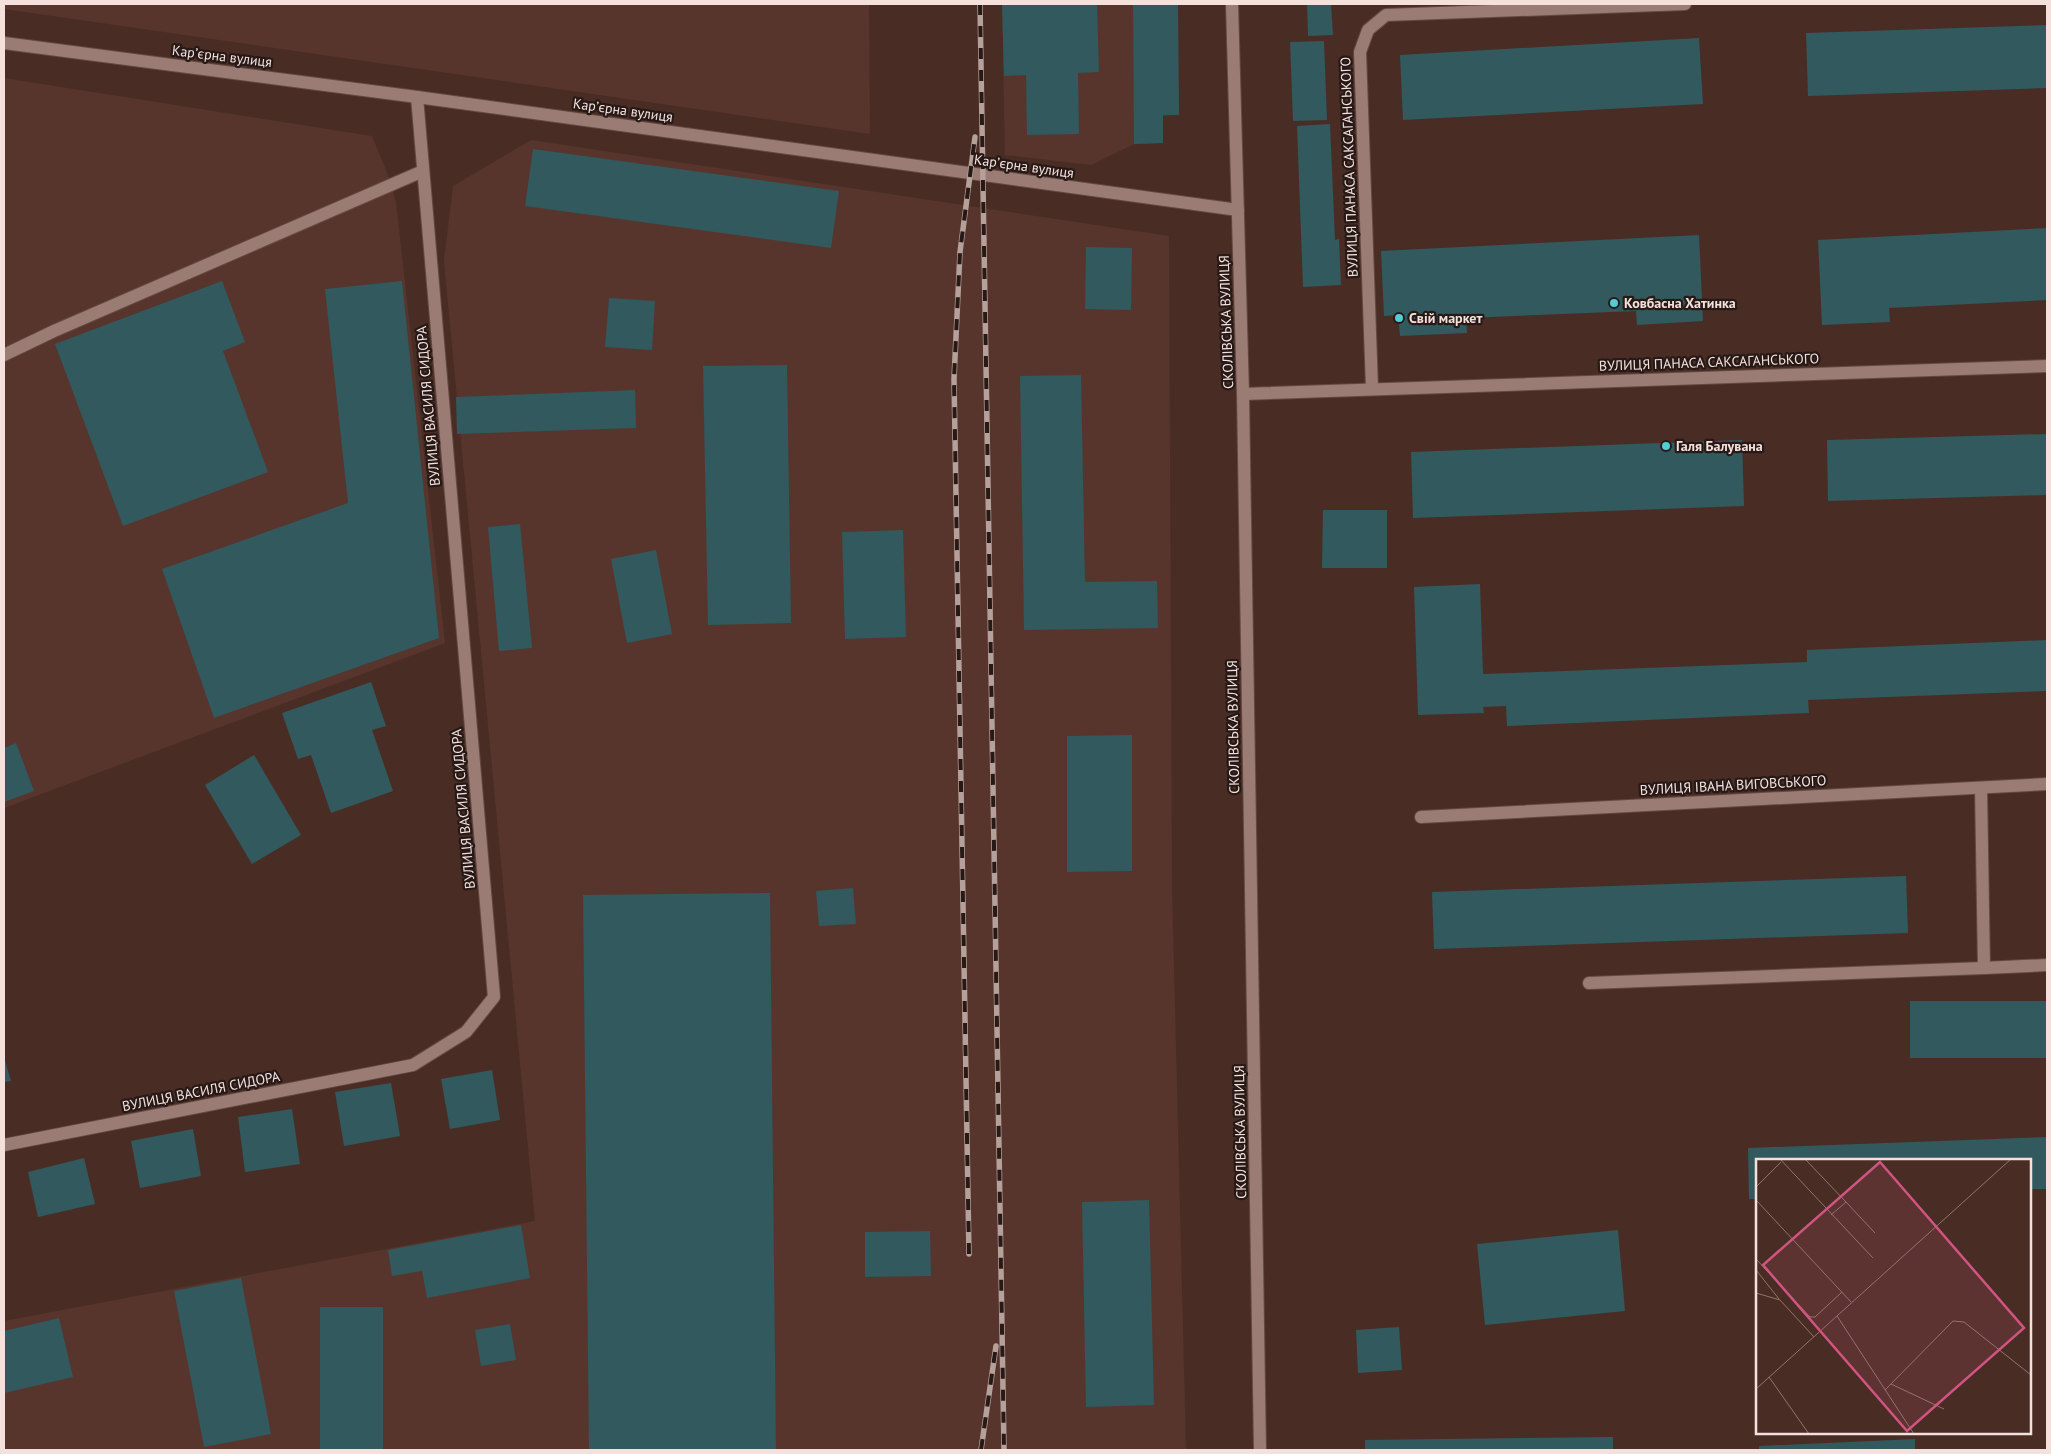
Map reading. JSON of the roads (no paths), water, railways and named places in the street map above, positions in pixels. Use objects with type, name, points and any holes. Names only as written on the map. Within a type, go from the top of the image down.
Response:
[{"type":"street","name":"СКОЛІВСЬКА ВУЛИЦЯ","points":[[1232,4],[1243,394],[1260,1450]]},
{"type":"street","name":"ВУЛИЦЯ ПАНАСА САКСАГАНСЬКОГО","points":[[1372,388],[1360,52],[1368,30],[1386,15],[1685,4]]},
{"type":"street","name":"Карʼєрна вулиця","points":[[4,43],[417,97],[1238,210]]},
{"type":"street","name":"ВУЛИЦЯ ВАСИЛЯ СИДОРА","points":[[4,1145],[413,1065],[466,1032],[494,996],[417,97]]},
{"type":"street","points":[[4,355],[54,331],[423,171]]},
{"type":"street","name":"ВУЛИЦЯ ПАНАСА САКСАГАНСЬКОГО","points":[[1243,394],[1372,388],[2047,366]]},
{"type":"street","name":"ВУЛИЦЯ ІВАНА ВИГОВСЬКОГО","points":[[1421,817],[2047,784]]},
{"type":"street","points":[[1981,788],[1984,968]]},
{"type":"street","points":[[1589,983],[2047,966]]},
{"type":"railway","points":[[980,4],[1004,1450]]},
{"type":"railway","points":[[969,1254],[954,379],[960,252],[975,137]]},
{"type":"railway","points":[[981,1450],[996,1346]]},
{"type":"place","name":"Ковбасна Хатинка","points":[[1614,303]]},
{"type":"place","name":"Свій маркет","points":[[1399,318]]},
{"type":"place","name":"Галя Балувана","points":[[1666,446]]}]
